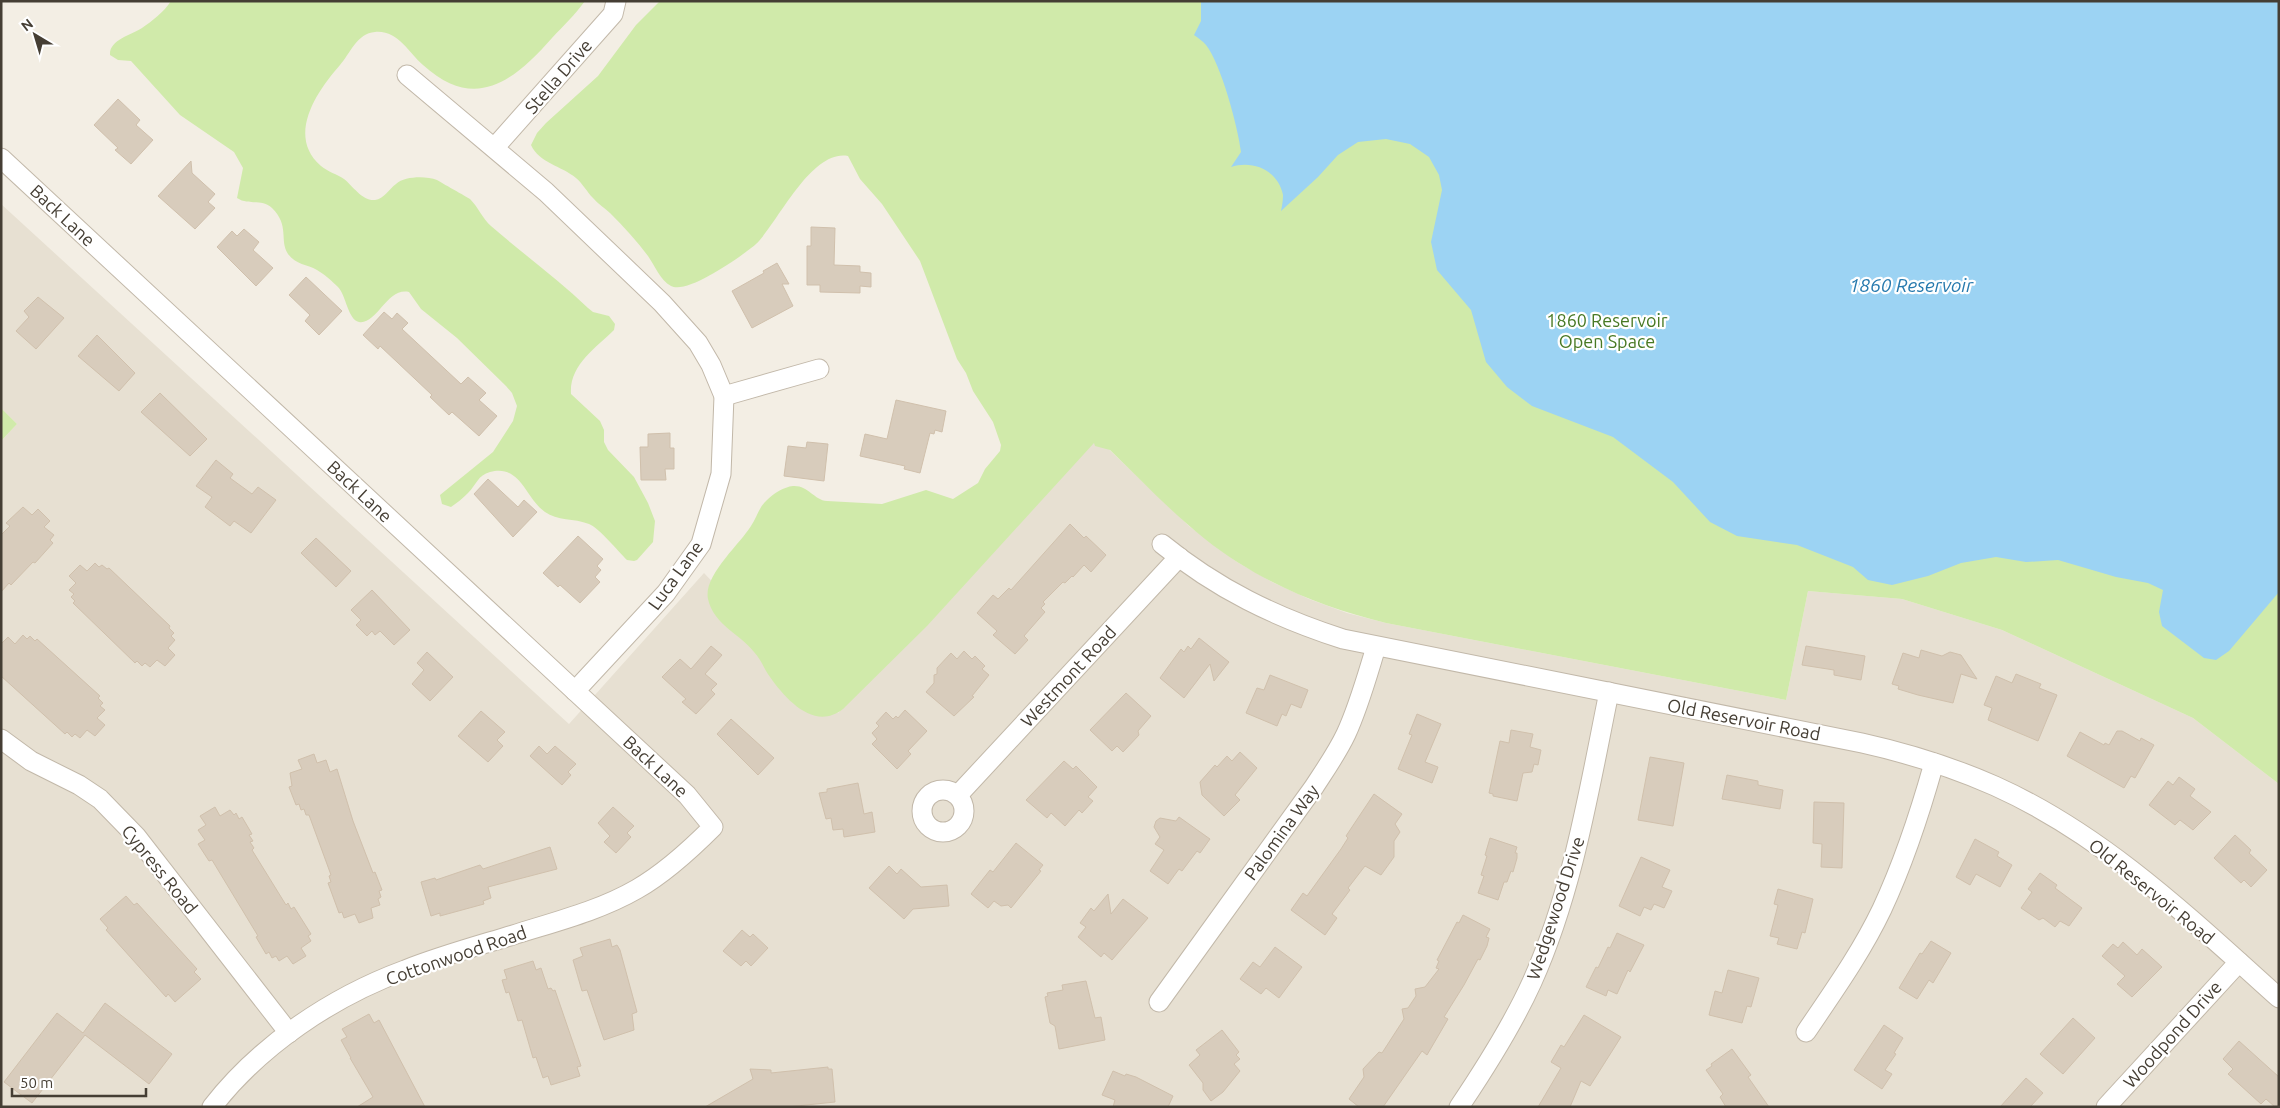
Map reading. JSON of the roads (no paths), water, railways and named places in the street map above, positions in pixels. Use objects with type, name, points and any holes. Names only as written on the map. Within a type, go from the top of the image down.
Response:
[{"type":"street","name":"Stella Drive","points":[[495,147],[613,14],[616,1]]},
{"type":"street","name":"Luca Lane","points":[[407,75],[495,147],[546,192],[662,303],[698,343],[711,365],[724,396],[721,474],[701,544],[666,593],[575,691]]},
{"type":"street","name":"Back Lane","points":[[1,158],[687,795],[714,827]]},
{"type":"street","points":[[724,396],[819,369]]},
{"type":"street","name":"Old Reservoir Road","points":[[1162,544],[1178,557],[1243,599],[1276,615],[1343,640],[1862,743],[1934,763],[1995,786],[2042,811],[2097,845],[2164,895],[2279,998]]},
{"type":"street","name":"Westmont Road","points":[[958,796],[1178,557]]},
{"type":"street","name":"Palomina Way","points":[[1159,1002],[1330,762],[1345,736],[1357,708],[1376,647]]},
{"type":"street","name":"Wedgewood Drive","points":[[1459,1107],[1499,1045],[1517,1012],[1545,949],[1574,851],[1609,692]]},
{"type":"street","name":"Cypress Road","points":[[1,739],[31,761],[79,785],[100,799],[117,815],[136,836],[289,1033]]},
{"type":"street","points":[[1806,1032],[1859,951],[1882,910],[1915,828],[1934,763]]},
{"type":"street","name":"Cottonwood Road","points":[[212,1107],[242,1073],[289,1033],[342,999],[403,970],[619,899],[656,877],[714,827]]},
{"type":"street","name":"Woodpond Drive","points":[[2106,1107],[2238,962]]},
{"type":"water","name":"1860 Reservoir","points":[[1201,1],[2279,1],[2279,592],[2229,651],[2216,660],[2204,658],[2162,626],[2159,612],[2163,590],[2148,583],[2116,577],[2058,560],[2026,562],[1996,557],[1961,563],[1928,576],[1892,585],[1868,580],[1853,567],[1797,545],[1737,536],[1710,522],[1673,482],[1613,437],[1532,406],[1507,387],[1486,362],[1471,310],[1437,270],[1431,242],[1442,190],[1439,175],[1429,157],[1410,144],[1386,139],[1358,142],[1338,155],[1318,177],[1281,211],[1283,195],[1276,179],[1270,173],[1256,166],[1239,165],[1231,167],[1241,152],[1233,112],[1212,54],[1205,44],[1194,35],[1201,21]]},
{"type":"park label","name":"1860 Reservoir Open Space","points":[[1607,330]]}]
